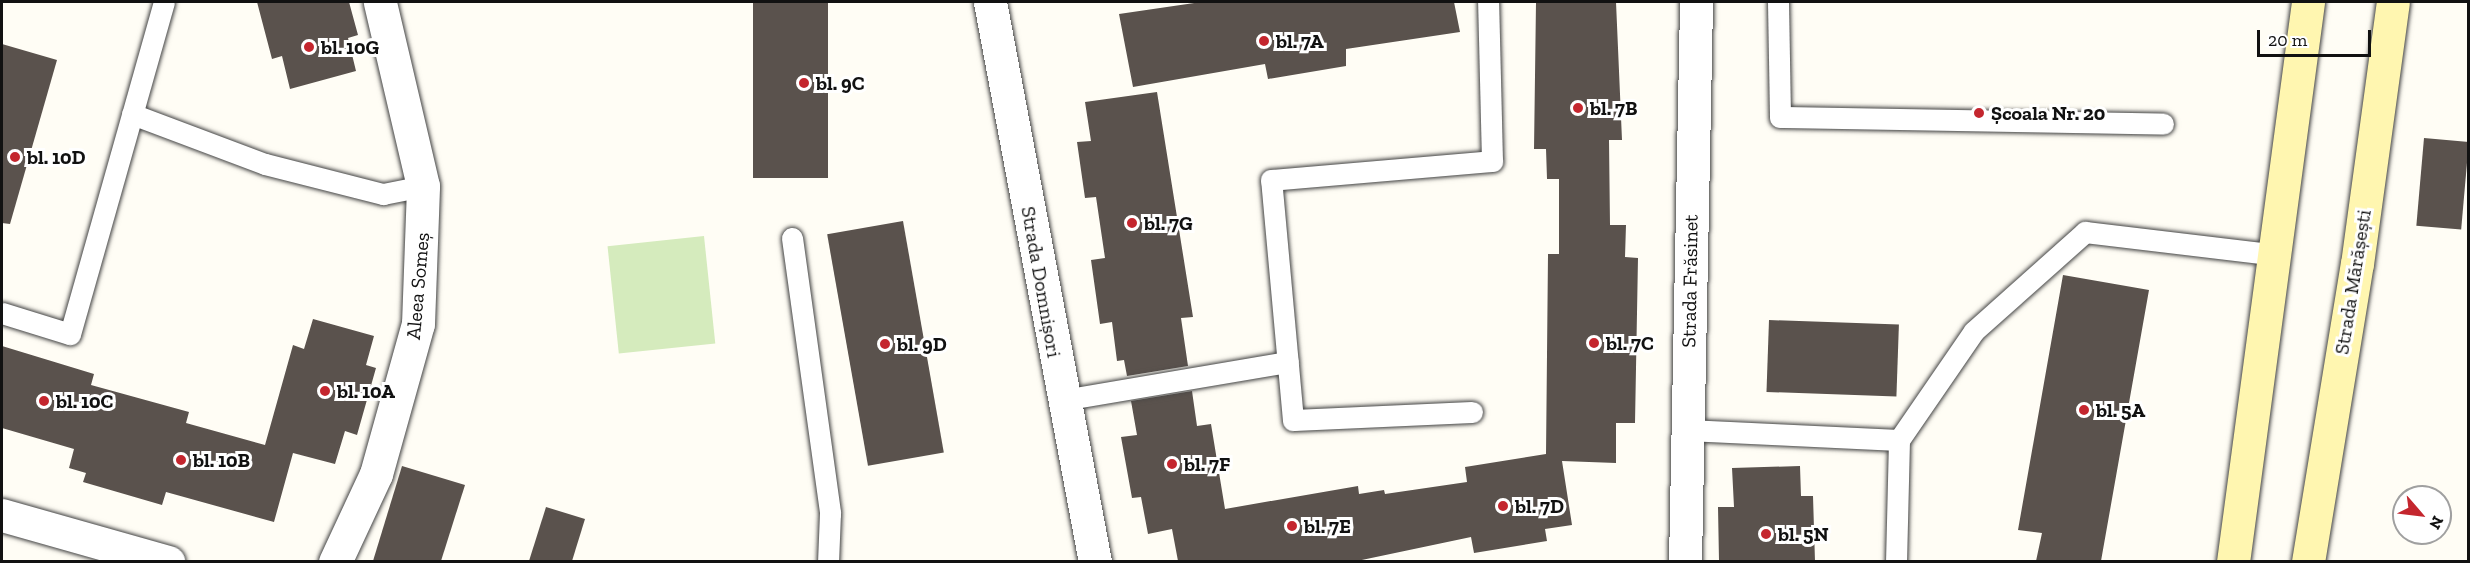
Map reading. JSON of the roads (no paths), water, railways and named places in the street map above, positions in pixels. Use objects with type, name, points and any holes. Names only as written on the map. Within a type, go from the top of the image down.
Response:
[{"type":"main road","points":[[2233,561],[2278,255],[2308,2]]},
{"type":"main road","name":"Strada Mărășești","points":[[2308,561],[2357,264],[2393,2]]},
{"type":"street","name":"Aleea Someș","points":[[335,561],[376,474],[416,335],[423,186],[380,2]]},
{"type":"street","name":"Strada Domnișori","points":[[990,2],[1095,561]]},
{"type":"street","name":"Strada Frăsinet","points":[[1685,561],[1696,2]]},
{"type":"street","points":[[2,515],[168,561]]},
{"type":"lane","points":[[2,313],[70,334],[164,2]]},
{"type":"lane","points":[[1472,412],[1293,420],[1271,180],[1492,161],[1488,2]]},
{"type":"lane","points":[[1778,2],[1780,117],[2163,124]]},
{"type":"lane","points":[[132,114],[265,164],[383,194],[423,186]]},
{"type":"lane","points":[[1896,561],[1899,440],[1974,331],[2085,232],[2278,255]]},
{"type":"lane","points":[[792,238],[830,513],[828,561]]},
{"type":"lane","points":[[1063,400],[1288,362]]},
{"type":"lane","points":[[1687,430],[1899,440]]},
{"type":"place","name":"bl. 7A","points":[[1264,41]]},
{"type":"place","name":"bl. 10G","points":[[309,47]]},
{"type":"place","name":"bl. 9C","points":[[804,83]]},
{"type":"place","name":"bl. 7B","points":[[1578,108]]},
{"type":"place","name":"Școala Nr. 20","points":[[1979,113]]},
{"type":"place","name":"bl. 10D","points":[[15,157]]},
{"type":"place","name":"bl. 7G","points":[[1132,223]]},
{"type":"place","name":"bl. 7C","points":[[1594,343]]},
{"type":"place","name":"bl. 9D","points":[[885,344]]},
{"type":"place","name":"bl. 10A","points":[[325,391]]},
{"type":"place","name":"bl. 10C","points":[[44,401]]},
{"type":"place","name":"bl. 5A","points":[[2084,410]]},
{"type":"place","name":"bl. 10B","points":[[181,460]]},
{"type":"place","name":"bl. 7F","points":[[1172,464]]},
{"type":"place","name":"bl. 7D","points":[[1503,506]]},
{"type":"place","name":"bl. 7E","points":[[1292,526]]},
{"type":"place","name":"bl. 5N","points":[[1766,534]]}]
